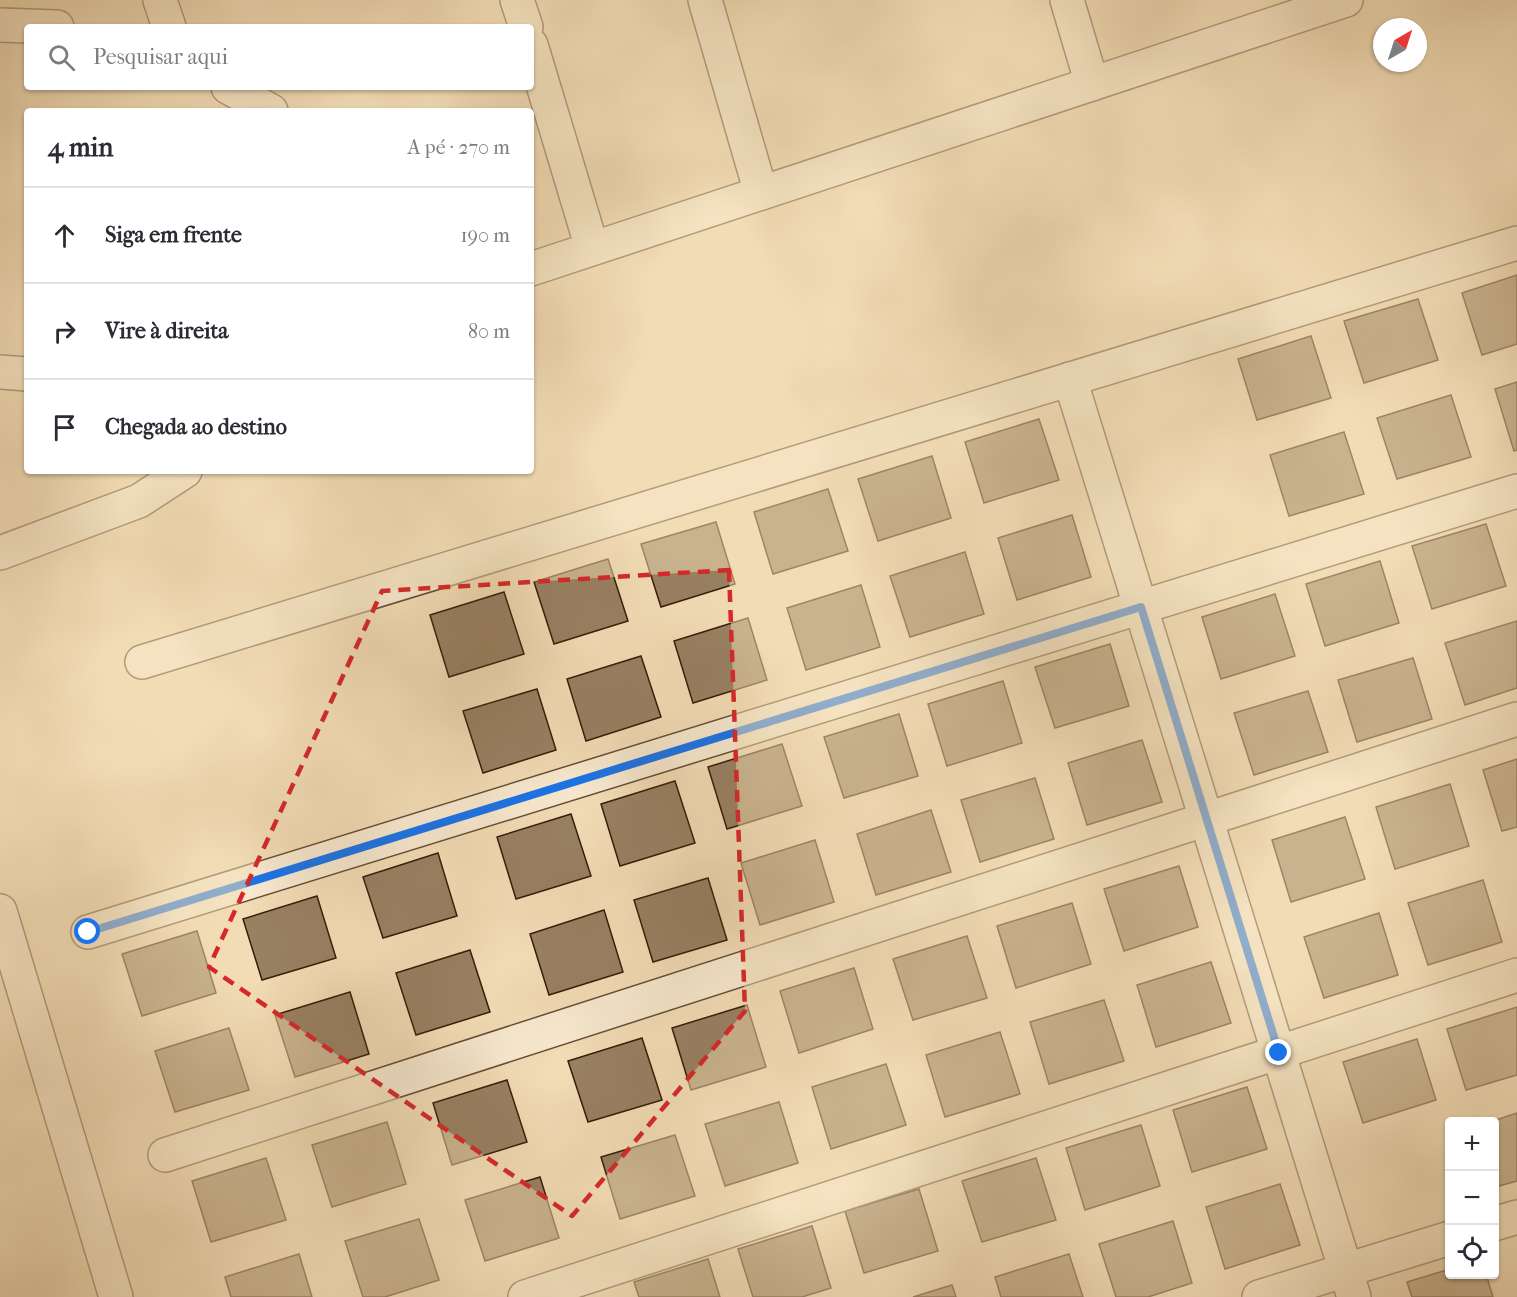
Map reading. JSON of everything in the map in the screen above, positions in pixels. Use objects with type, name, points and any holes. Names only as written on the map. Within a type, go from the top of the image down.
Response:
[{"type":"street","points":[[160,0],[168,24]]},
{"type":"street","points":[[518,0],[525,24]]},
{"type":"street","points":[[705,0],[761,193]]},
{"type":"street","points":[[1067,0],[1092,84]]},
{"type":"street","points":[[534,268],[1346,0]]},
{"type":"street","points":[[0,25],[24,26]]},
{"type":"street","points":[[534,55],[592,248]]},
{"type":"street","points":[[233,90],[266,108]]},
{"type":"street","points":[[142,662],[1517,243]]},
{"type":"street","points":[[0,372],[24,374]]},
{"type":"street","points":[[1070,380],[1350,1283]]},
{"type":"street","points":[[0,553],[139,501],[180,474]]},
{"type":"street","points":[[88,932],[1517,490]]},
{"type":"street","points":[[165,1155],[1517,719]]},
{"type":"street","points":[[0,911],[15,1013],[116,1297]]},
{"type":"street","points":[[525,1297],[1517,975]]},
{"type":"street","points":[[1499,1222],[1517,1217]]},
{"type":"street","points":[[1258,1297],[1350,1283],[1445,1240]]},
{"type":"highlighted area","points":[[729,570],[745,1011],[572,1216],[209,967],[382,591]]},
{"type":"building","points":[[1517,275],[1517,344],[1482,355],[1462,293]]},
{"type":"building","points":[[1418,299],[1438,360],[1364,383],[1344,321]]},
{"type":"building","points":[[1311,336],[1331,398],[1257,420],[1238,359]]},
{"type":"building","points":[[1517,382],[1517,450],[1514,451],[1495,389]]},
{"type":"building","points":[[1451,395],[1471,457],[1397,479],[1377,418]]},
{"type":"building","points":[[1039,419],[1059,480],[984,503],[965,442]]},
{"type":"building","points":[[1344,432],[1364,494],[1289,516],[1270,455]]},
{"type":"building","points":[[932,456],[951,518],[878,541],[858,479]]},
{"type":"building","points":[[828,489],[848,551],[773,574],[754,512]]},
{"type":"building","points":[[1072,515],[1091,577],[1017,600],[998,538]]},
{"type":"building","points":[[716,522],[735,584],[661,607],[641,544]]},
{"type":"building","points":[[1486,524],[1506,586],[1432,609],[1412,546]]},
{"type":"building","points":[[965,552],[984,614],[910,637],[890,576]]},
{"type":"building","points":[[608,559],[628,621],[554,644],[534,582]]},
{"type":"building","points":[[1380,561],[1399,623],[1325,646],[1306,584]]},
{"type":"building","points":[[861,585],[880,647],[806,670],[787,608]]},
{"type":"building","points":[[504,592],[524,654],[449,677],[430,615]]},
{"type":"building","points":[[1275,594],[1295,656],[1221,679],[1202,617]]},
{"type":"building","points":[[748,618],[767,680],[693,703],[674,641]]},
{"type":"building","points":[[1517,621],[1517,688],[1465,705],[1445,643]]},
{"type":"building","points":[[1110,644],[1129,706],[1055,728],[1035,667]]},
{"type":"building","points":[[641,656],[661,717],[586,741],[567,679]]},
{"type":"building","points":[[1413,658],[1432,719],[1357,742],[1338,680]]},
{"type":"building","points":[[1003,681],[1022,743],[947,766],[928,704]]},
{"type":"building","points":[[537,689],[556,750],[483,773],[463,711]]},
{"type":"building","points":[[1308,691],[1328,752],[1254,775],[1234,713]]},
{"type":"building","points":[[899,714],[918,776],[844,798],[824,737]]},
{"type":"building","points":[[1142,740],[1162,802],[1087,825],[1068,763]]},
{"type":"building","points":[[782,744],[802,806],[727,829],[708,767]]},
{"type":"building","points":[[1517,759],[1517,827],[1502,831],[1483,770]]},
{"type":"building","points":[[1035,778],[1054,839],[980,862],[961,800]]},
{"type":"building","points":[[675,781],[695,843],[620,866],[601,804]]},
{"type":"building","points":[[1450,784],[1469,846],[1395,869],[1376,807]]},
{"type":"building","points":[[931,810],[951,872],[876,895],[857,834]]},
{"type":"building","points":[[571,814],[591,876],[516,899],[497,837]]},
{"type":"building","points":[[1345,817],[1365,879],[1291,902],[1272,840]]},
{"type":"building","points":[[815,840],[834,902],[760,925],[741,863]]},
{"type":"building","points":[[438,853],[457,916],[383,938],[363,877]]},
{"type":"building","points":[[1179,866],[1198,927],[1124,951],[1104,889]]},
{"type":"building","points":[[708,878],[727,940],[653,962],[634,900]]},
{"type":"building","points":[[1483,880],[1502,942],[1428,965],[1408,903]]},
{"type":"building","points":[[317,896],[336,958],[262,980],[243,919]]},
{"type":"building","points":[[1072,903],[1091,964],[1016,988],[997,926]]},
{"type":"building","points":[[604,910],[623,972],[549,995],[530,934]]},
{"type":"building","points":[[1379,913],[1398,975],[1324,998],[1304,937]]},
{"type":"building","points":[[197,931],[216,993],[142,1016],[122,954]]},
{"type":"building","points":[[967,936],[987,998],[913,1020],[893,959]]},
{"type":"building","points":[[470,950],[490,1012],[416,1035],[396,973]]},
{"type":"building","points":[[1211,962],[1231,1023],[1156,1047],[1137,985]]},
{"type":"building","points":[[854,968],[873,1029],[799,1053],[780,991]]},
{"type":"building","points":[[350,992],[369,1054],[295,1077],[275,1015]]},
{"type":"building","points":[[1104,1000],[1124,1061],[1049,1084],[1030,1022]]},
{"type":"building","points":[[747,1005],[766,1067],[691,1090],[672,1028]]},
{"type":"building","points":[[1517,1007],[1517,1075],[1466,1090],[1447,1029]]},
{"type":"building","points":[[229,1028],[249,1090],[175,1112],[155,1051]]},
{"type":"building","points":[[1000,1032],[1020,1094],[945,1117],[926,1055]]},
{"type":"building","points":[[642,1038],[662,1100],[588,1122],[568,1061]]},
{"type":"building","points":[[1417,1039],[1436,1100],[1363,1123],[1343,1062]]},
{"type":"building","points":[[886,1064],[906,1125],[831,1149],[812,1087]]},
{"type":"building","points":[[507,1080],[527,1142],[452,1165],[433,1103]]},
{"type":"building","points":[[1247,1087],[1267,1149],[1192,1172],[1173,1110]]},
{"type":"building","points":[[779,1102],[798,1163],[725,1186],[705,1124]]},
{"type":"building","points":[[1517,1113],[1517,1181],[1499,1186],[1499,1171],[1499,1119]]},
{"type":"building","points":[[387,1122],[406,1184],[332,1207],[312,1145]]},
{"type":"building","points":[[1141,1125],[1160,1186],[1085,1210],[1066,1148]]},
{"type":"building","points":[[675,1135],[695,1196],[620,1219],[601,1157]]},
{"type":"building","points":[[266,1158],[286,1220],[211,1242],[192,1181]]},
{"type":"building","points":[[1036,1158],[1056,1220],[982,1242],[962,1181]]},
{"type":"building","points":[[540,1177],[559,1238],[485,1261],[465,1200]]},
{"type":"building","points":[[1280,1184],[1300,1245],[1225,1269],[1206,1207]]},
{"type":"building","points":[[919,1189],[938,1251],[864,1273],[845,1211]]},
{"type":"building","points":[[419,1219],[439,1280],[385,1297],[363,1297],[345,1241]]},
{"type":"building","points":[[1173,1221],[1192,1283],[1148,1297],[1116,1297],[1099,1244]]},
{"type":"building","points":[[812,1226],[831,1288],[802,1297],[753,1297],[738,1249]]},
{"type":"building","points":[[299,1254],[312,1297],[231,1297],[225,1277]]},
{"type":"building","points":[[1069,1254],[1083,1297],[1001,1297],[995,1277]]},
{"type":"building","points":[[708,1259],[720,1297],[639,1297],[634,1282]]},
{"type":"building","points":[[1445,1271],[1445,1279],[1488,1279],[1493,1297],[1412,1297],[1407,1282]]},
{"type":"building","points":[[952,1285],[956,1297],[913,1297]]},
{"type":"route","points":[[88,932],[1141,607],[1279,1053]]}]
